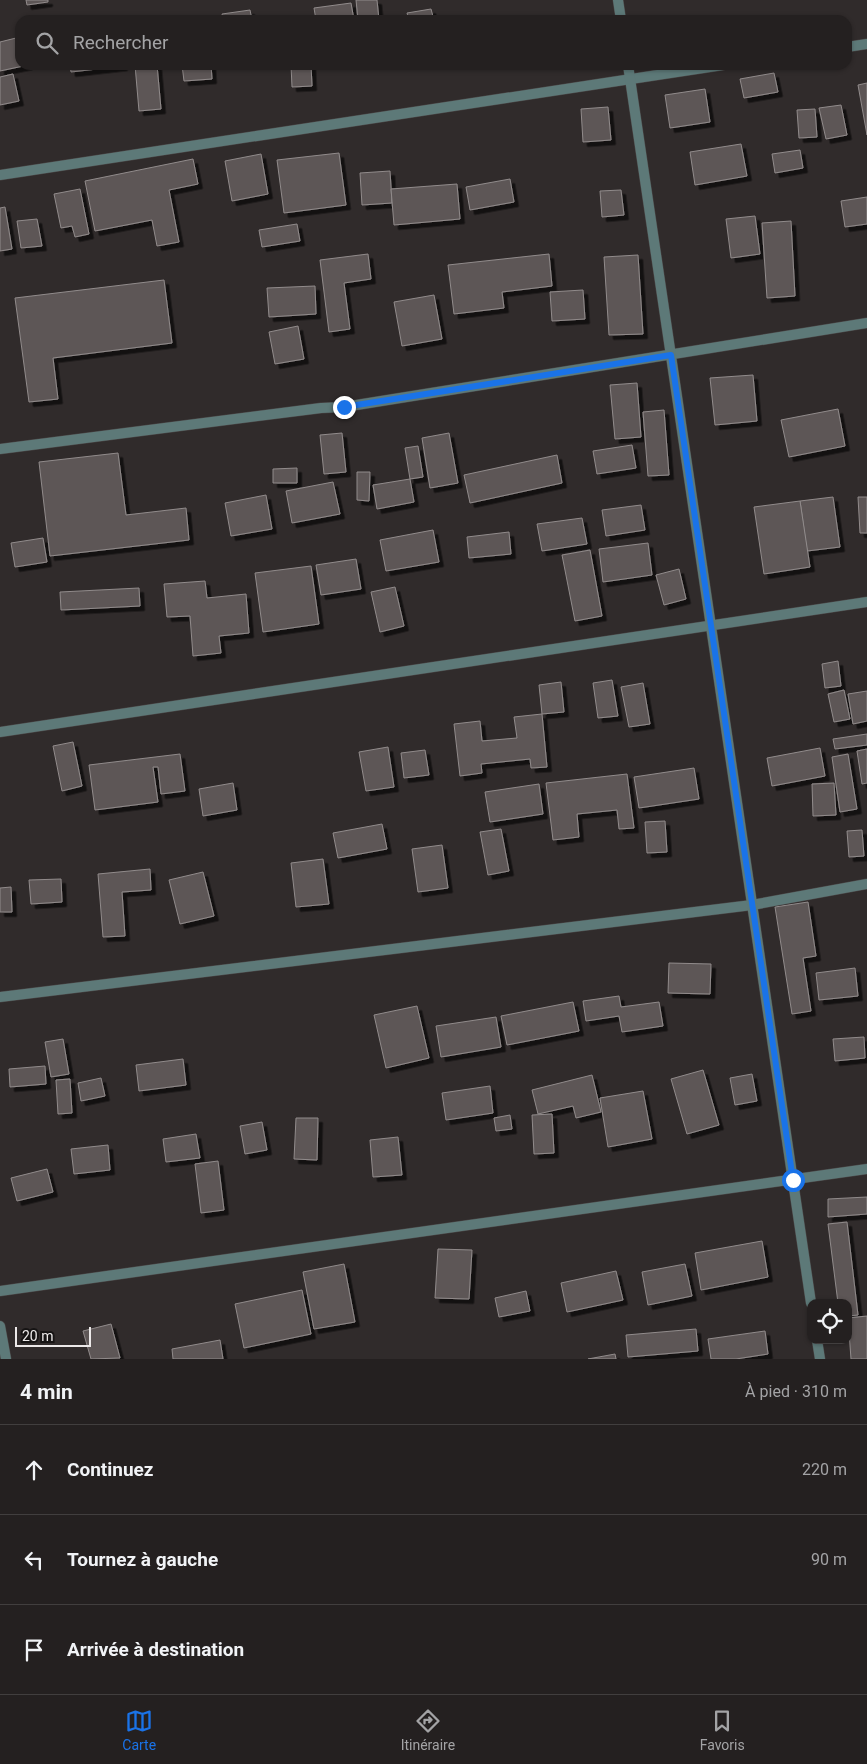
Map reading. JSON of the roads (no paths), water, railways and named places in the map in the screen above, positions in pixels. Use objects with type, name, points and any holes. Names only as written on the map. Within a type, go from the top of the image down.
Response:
[{"type":"street","points":[[618,0],[620,15]]},
{"type":"street","points":[[852,46],[867,44]]},
{"type":"street","points":[[629,70],[810,1299]]},
{"type":"street","points":[[0,175],[687,70]]},
{"type":"street","points":[[0,449],[322,408],[344,407],[867,323]]},
{"type":"street","points":[[0,732],[867,602]]},
{"type":"street","points":[[0,997],[752,905],[867,884]]},
{"type":"street","points":[[0,1291],[867,1169]]},
{"type":"street","points":[[0,1326],[6,1359]]},
{"type":"street","points":[[818,1344],[820,1359]]}]
